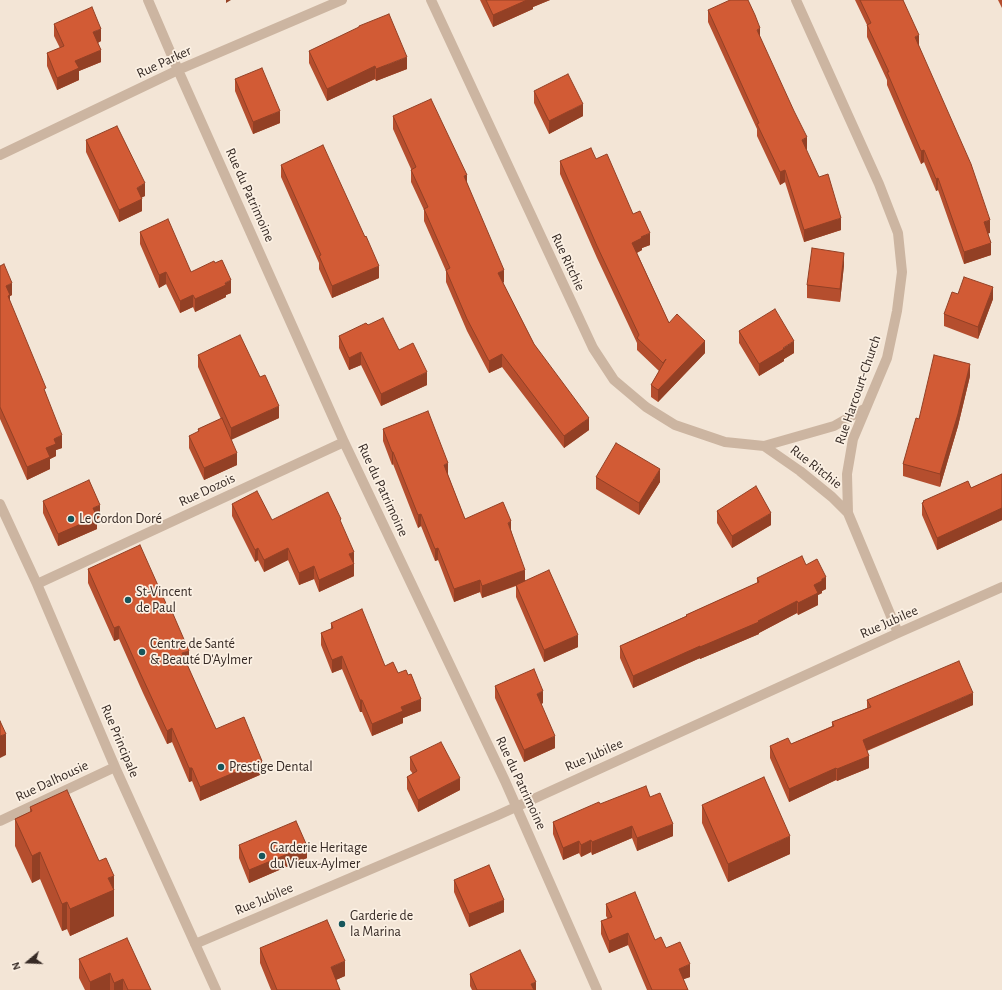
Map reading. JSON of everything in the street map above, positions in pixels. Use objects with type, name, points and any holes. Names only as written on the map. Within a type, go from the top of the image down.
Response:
[{"type":"street","name":"Rue du Patrimoine","points":[[148,0],[344,442],[516,806],[597,990]]},
{"type":"street","name":"Rue Parker","points":[[0,155],[178,70],[342,0]]},
{"type":"street","name":"Rue Ritchie","points":[[431,0],[593,348],[614,380],[646,407],[675,425],[725,442],[764,446],[834,426],[864,410]]},
{"type":"street","name":"Rue Harcourt-Church","points":[[796,0],[879,184],[898,232],[902,272],[897,311],[887,358],[853,439],[847,474],[848,514],[898,633]]},
{"type":"street","name":"Rue Dozois","points":[[38,584],[344,442]]},
{"type":"street","name":"Rue Ritchie","points":[[764,446],[800,471],[832,497],[848,514]]},
{"type":"street","name":"Rue Principale","points":[[0,504],[38,584],[116,767],[216,990]]},
{"type":"street","name":"Rue Jubilee","points":[[195,944],[496,816],[1002,587]]},
{"type":"street","name":"Rue Dalhousie","points":[[0,821],[116,767]]},
{"type":"building","points":[[486,0],[527,0],[493,15]]},
{"type":"building","points":[[730,0],[748,0],[760,28],[757,30],[807,137],[802,140],[819,177],[828,174],[841,218],[804,230],[785,170],[780,172],[757,124],[759,123],[708,10]]},
{"type":"building","points":[[860,0],[903,0],[919,35],[915,37],[971,164],[990,220],[984,222],[991,243],[964,252],[938,178],[936,179],[924,150],[921,151],[887,72],[889,72],[867,25],[871,23]]},
{"type":"building","points":[[92,7],[101,29],[93,32],[101,50],[75,61],[79,68],[57,78],[47,53],[64,46],[54,24]]},
{"type":"building","points":[[389,14],[407,57],[376,69],[375,66],[327,89],[309,51],[359,26]]},
{"type":"building","points":[[262,68],[280,111],[253,122],[235,79]]},
{"type":"building","points":[[568,74],[583,104],[549,121],[534,91]]},
{"type":"building","points":[[431,99],[467,175],[464,176],[504,270],[498,273],[534,344],[589,418],[564,436],[502,354],[489,361],[467,319],[446,270],[450,268],[424,209],[428,207],[411,170],[416,167],[393,116]]},
{"type":"building","points":[[117,126],[145,183],[137,188],[142,199],[119,210],[86,140]]},
{"type":"building","points":[[323,145],[379,266],[332,286],[319,256],[321,255],[281,165]]},
{"type":"building","points":[[591,148],[596,159],[607,154],[633,214],[640,211],[650,233],[632,243],[669,323],[677,314],[705,341],[658,390],[651,385],[666,359],[663,363],[637,338],[639,335],[597,246],[560,161]]},
{"type":"building","points":[[168,219],[191,272],[214,261],[215,263],[222,260],[231,280],[225,283],[226,285],[195,299],[193,295],[180,301],[166,272],[159,275],[140,232]]},
{"type":"building","points":[[812,248],[844,253],[840,289],[807,285]]},
{"type":"building","points":[[4,264],[12,283],[6,286],[10,295],[8,296],[46,388],[44,389],[62,435],[54,439],[56,444],[46,448],[50,457],[27,467],[0,407],[0,266]]},
{"type":"building","points":[[964,277],[993,287],[978,327],[944,314],[952,292],[958,294]]},
{"type":"building","points":[[775,309],[794,341],[759,364],[739,331]]},
{"type":"building","points":[[383,318],[399,350],[413,343],[427,372],[381,394],[361,352],[349,358],[339,336],[366,323],[368,325]]},
{"type":"building","points":[[240,335],[260,377],[265,375],[279,406],[231,428],[198,355]]},
{"type":"building","points":[[934,355],[970,364],[958,414],[940,474],[903,464],[916,418],[919,419]]},
{"type":"building","points":[[428,411],[448,463],[444,465],[465,519],[503,502],[511,521],[508,523],[525,570],[482,586],[480,580],[454,589],[438,548],[435,549],[421,514],[418,515],[383,429]]},
{"type":"building","points":[[222,418],[237,453],[204,468],[189,436],[199,431],[198,429]]},
{"type":"building","points":[[616,443],[660,469],[639,503],[596,477]]},
{"type":"building","points":[[1002,474],[1002,508],[937,538],[922,503],[924,502],[923,501],[968,481],[971,488]]},
{"type":"building","name":"Le Cordon Doré","points":[[89,480],[100,505],[93,508],[97,517],[58,534],[43,501]]},
{"type":"building","points":[[756,486],[771,513],[732,536],[717,511]]},
{"type":"building","points":[[257,491],[272,520],[328,492],[354,552],[349,554],[354,564],[319,580],[314,566],[299,573],[288,548],[264,560],[258,548],[255,550],[232,504]]},
{"type":"building","points":[[140,545],[168,608],[170,607],[189,651],[182,653],[216,729],[244,717],[262,761],[200,787],[192,768],[189,768],[172,728],[167,731],[119,626],[114,628],[88,569]]},
{"type":"building","points":[[802,556],[806,565],[817,559],[826,577],[814,585],[818,593],[798,603],[797,601],[758,621],[759,622],[633,676],[620,646],[759,582],[757,578]]},
{"type":"building","points":[[549,570],[578,635],[544,650],[516,585]]},
{"type":"building","points":[[362,609],[385,666],[393,662],[398,673],[406,670],[408,675],[411,674],[421,699],[401,707],[403,711],[372,724],[362,700],[360,700],[342,656],[332,660],[321,633],[333,628],[331,623]]},
{"type":"building","points":[[959,661],[973,693],[863,740],[869,756],[837,769],[836,768],[789,789],[770,746],[788,738],[791,744],[834,726],[832,722],[871,707],[867,700]]},
{"type":"building","points":[[534,669],[543,691],[537,694],[555,736],[524,750],[495,686]]},
{"type":"building","points":[[0,721],[6,734],[0,736]]},
{"type":"building","points":[[441,742],[460,778],[418,800],[407,777],[417,771],[410,757]]},
{"type":"building","points":[[764,777],[790,836],[728,864],[702,805]]},
{"type":"building","points":[[646,786],[650,797],[660,793],[673,824],[637,838],[632,826],[592,842],[591,840],[581,845],[579,841],[563,848],[553,822],[599,802],[600,804]]},
{"type":"building","points":[[67,790],[99,861],[106,858],[114,876],[108,878],[114,890],[70,909],[67,902],[62,904],[40,852],[32,856],[15,819],[32,811],[30,807]]},
{"type":"building","points":[[296,821],[307,846],[249,870],[239,845]]},
{"type":"building","points":[[489,865],[504,900],[469,914],[454,880]]},
{"type":"building","points":[[635,892],[655,940],[661,937],[666,948],[680,942],[690,964],[679,969],[688,990],[652,990],[628,933],[609,941],[601,921],[612,917],[606,904]]},
{"type":"building","points":[[327,920],[345,961],[331,967],[340,990],[277,990],[260,948]]},
{"type":"building","points":[[127,938],[151,990],[128,990],[123,979],[114,983],[110,973],[90,982],[79,959]]},
{"type":"building","points":[[520,950],[536,982],[531,984],[534,990],[477,990],[470,974]]},
{"type":"place","name":"Le Cordon Doré","points":[[71,519]]},
{"type":"place","name":"St-Vincent de Paul","points":[[128,600]]},
{"type":"place","name":"Centre de Santé & Beauté D'Aylmer","points":[[142,652]]},
{"type":"place","name":"Prestige Dental","points":[[221,767]]},
{"type":"place","name":"Garderie Heritage du Vieux-Aylmer","points":[[262,856]]},
{"type":"place","name":"Garderie de la Marina","points":[[342,924]]}]
